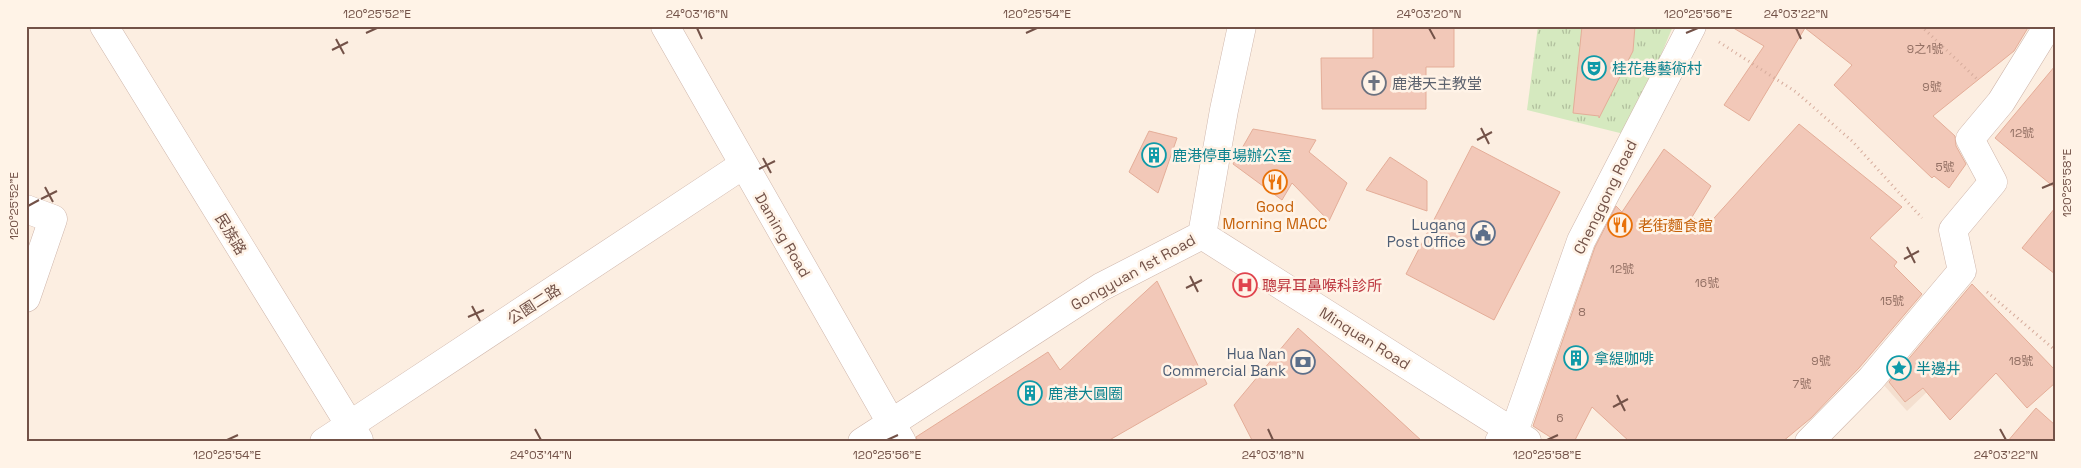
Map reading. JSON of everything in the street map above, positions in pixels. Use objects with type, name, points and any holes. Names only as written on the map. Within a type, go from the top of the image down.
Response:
[{"type":"street","name":"民族路","points":[[104,26],[354,434]]},
{"type":"street","name":"Daming Road","points":[[665,26],[896,432]]},
{"type":"street","name":"Gongyuan 1st Road","points":[[862,442],[896,432],[1101,287],[1202,235],[1224,110],[1242,26]]},
{"type":"street","name":"Chenggong Road","points":[[1514,438],[1581,241],[1692,26]]},
{"type":"street","points":[[1810,442],[1871,379],[1962,271],[1953,230],[1993,182],[1970,138],[2001,102],[2048,26]]},
{"type":"street","name":"公園二路","points":[[324,442],[354,434],[744,165]]},
{"type":"street","points":[[26,209],[53,219],[26,298]]},
{"type":"street","name":"Minquan Road","points":[[1202,235],[1514,438]]},
{"type":"path","points":[[1921,26],[2001,102]]},
{"type":"path","points":[[1718,41],[1796,92],[1852,141],[1924,220]]},
{"type":"path","points":[[1962,271],[2055,350]]},
{"type":"shaded area","points":[[1905,362],[1930,389],[1907,411],[1882,383]]},
{"type":"green space","name":"桂花巷藝術村","points":[[1538,26],[1673,26],[1628,135],[1527,110]]},
{"type":"building","name":"鹿港天主教堂","points":[[1373,26],[1454,26],[1454,67],[1426,67],[1426,109],[1322,109],[1321,58],[1373,58]]},
{"type":"building","points":[[1582,26],[1635,26],[1633,51],[1599,118],[1599,116],[1573,113]]},
{"type":"building","points":[[1730,26],[2029,26],[2014,51],[1933,116],[1955,136],[1956,146],[1966,164],[1949,188],[1934,176],[1932,178],[1834,85],[1852,65],[1805,28],[1749,121],[1724,105],[1764,46]]},
{"type":"building","points":[[2055,66],[2055,188],[1995,138]]},
{"type":"building","points":[[1799,124],[1902,207],[1870,238],[1897,262],[1894,266],[1922,294],[1859,368],[1811,418],[1782,442],[1630,442],[1592,407],[1574,442],[1558,442],[1533,426],[1595,247],[1616,206],[1622,212],[1664,149],[1711,186],[1692,217],[1706,227]]},
{"type":"building","name":"Good Morning MACC","points":[[1253,129],[1316,140],[1309,152],[1347,183],[1329,221],[1292,183],[1282,200],[1233,164]]},
{"type":"building","name":"鹿港停車場辦公室","points":[[1149,131],[1177,138],[1158,193],[1129,172]]},
{"type":"building","name":"Lugang Post Office","points":[[1472,146],[1560,192],[1494,320],[1406,274]]},
{"type":"building","points":[[1390,157],[1427,181],[1427,211],[1366,190]]},
{"type":"building","points":[[2055,208],[2055,274],[2022,248]]},
{"type":"building","points":[[1157,281],[1207,384],[1106,442],[918,442],[916,437],[1048,352],[1060,370]]},
{"type":"building","points":[[1972,284],[2055,370],[2055,383],[2027,408],[1996,373],[1950,420],[1923,388],[1905,402],[1889,382]]},
{"type":"building","name":"Hua Nan Commercial Bank","points":[[1298,328],[1423,442],[1253,442],[1234,405]]},
{"type":"building","points":[[2036,408],[2055,425],[2055,442],[2007,442]]},
{"type":"place","name":"桂花巷藝術村","points":[[1594,68]]},
{"type":"place","name":"鹿港天主教堂","points":[[1374,83]]},
{"type":"place","name":"鹿港停車場辦公室","points":[[1154,155]]},
{"type":"place","name":"Good Morning MACC","points":[[1275,182]]},
{"type":"place","name":"老街麵食館","points":[[1620,225]]},
{"type":"place","name":"Lugang Post Office","points":[[1483,233]]},
{"type":"place","name":"聰昇耳鼻喉科診所","points":[[1245,285]]},
{"type":"place","name":"拿緹咖啡","points":[[1576,358]]},
{"type":"place","name":"Hua Nan Commercial Bank","points":[[1303,362]]},
{"type":"place","name":"半邊井","points":[[1899,368]]},
{"type":"place","name":"鹿港大圓圈","points":[[1030,393]]}]
